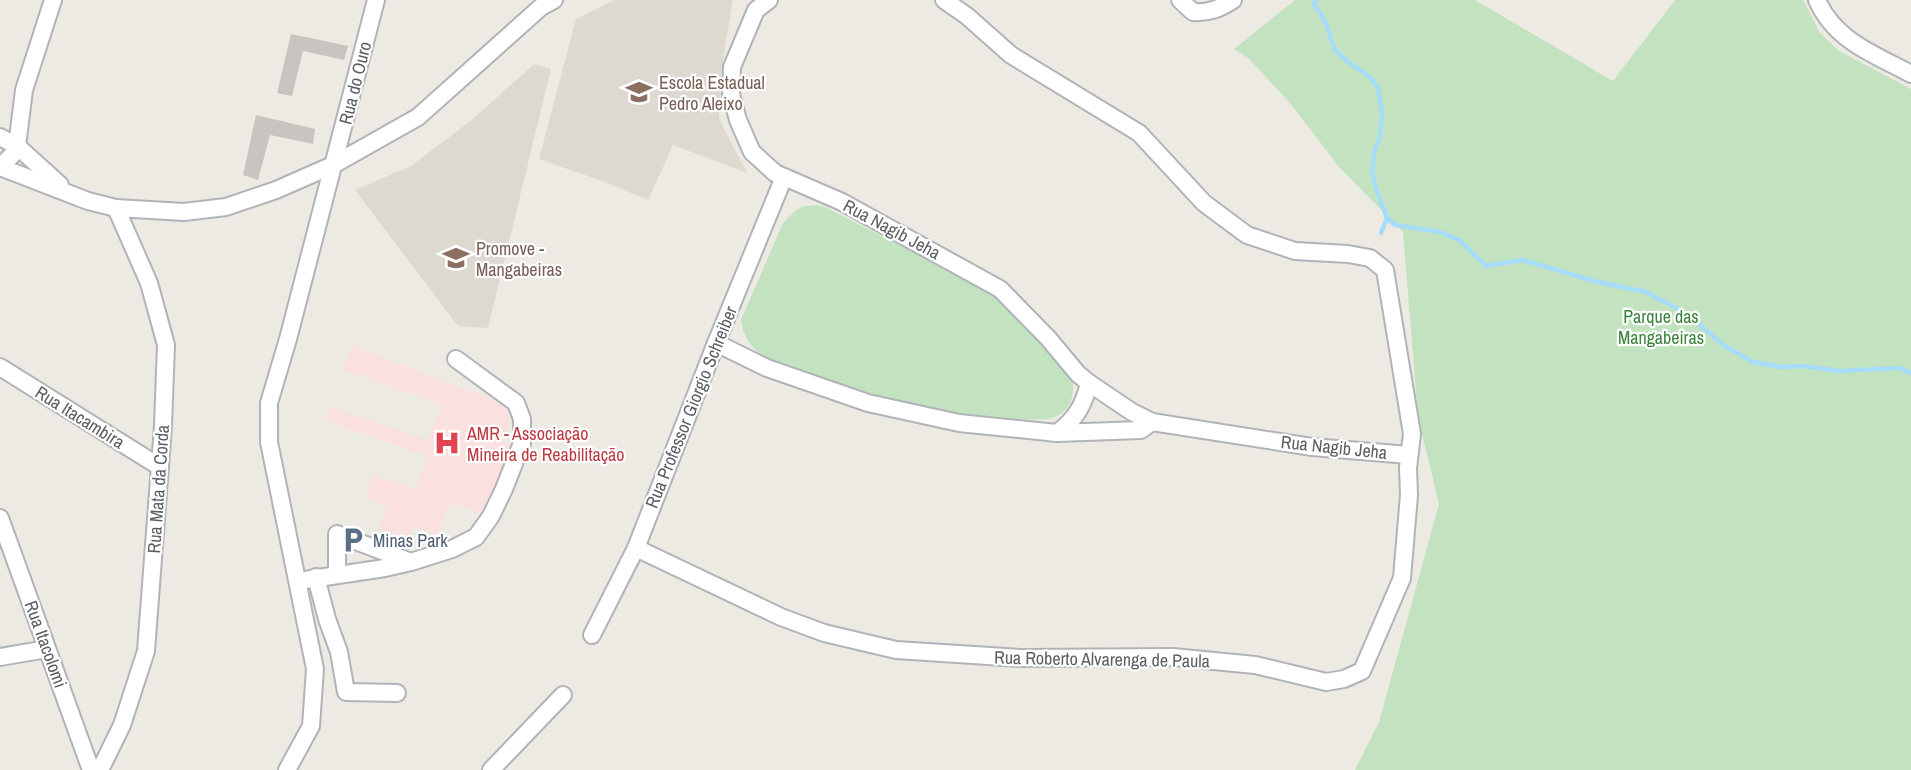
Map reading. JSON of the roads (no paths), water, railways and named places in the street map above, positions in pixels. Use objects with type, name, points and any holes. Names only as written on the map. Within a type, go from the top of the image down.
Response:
[{"type":"street","points":[[53,0],[24,90],[17,146],[15,152],[0,167],[88,201],[116,208],[184,212],[226,207],[276,190],[374,144],[418,117],[541,8],[554,0]]},
{"type":"street","name":"Rua do Ouro","points":[[287,770],[311,726],[315,669],[269,442],[269,403],[288,339],[376,0]]},
{"type":"street","name":"Rua Nagib Jeha","points":[[769,0],[756,10],[732,67],[731,94],[738,120],[752,152],[775,173],[842,202],[1000,290],[1048,338],[1078,374],[1132,412],[1152,422],[1312,447],[1409,455]]},
{"type":"street","name":"Rua Roberto Alvarenga de Paula","points":[[636,548],[781,617],[824,633],[896,650],[1020,658],[1173,657],[1255,665],[1326,682],[1344,679],[1362,671],[1401,578],[1409,495],[1409,455],[1412,434],[1385,270],[1370,258],[1348,254],[1295,251],[1247,235],[1204,203],[1139,133],[1011,55],[967,16],[944,0]]},
{"type":"street","points":[[1180,0],[1193,12],[1203,13],[1217,10],[1233,0]]},
{"type":"street","points":[[1817,0],[1830,24],[1847,40],[1911,74]]},
{"type":"street","points":[[344,124],[363,140],[374,144]]},
{"type":"street","points":[[0,137],[17,146],[68,192]]},
{"type":"street","name":"Rua Professor Giorgio Schreiber","points":[[592,635],[636,548],[784,177]]},
{"type":"street","name":"Rua Mata da Corda","points":[[100,770],[122,725],[146,651],[160,466],[166,345],[149,283],[116,208]]},
{"type":"street","name":"Rua Nagib Jeha","points":[[716,343],[767,368],[868,403],[958,423],[1057,433],[1141,430],[1152,422]]},
{"type":"street","points":[[298,581],[411,562],[452,549],[476,537],[500,498],[522,443],[522,419],[516,403],[456,359]]},
{"type":"street","name":"Rua Itacambira","points":[[0,368],[160,466]]},
{"type":"street","points":[[1057,433],[1078,413],[1089,383]]},
{"type":"street","name":"Rua Itacolomi","points":[[0,518],[91,770]]},
{"type":"street","points":[[337,574],[337,534],[411,562]]},
{"type":"street","points":[[316,577],[327,619],[339,651],[346,692],[397,693]]},
{"type":"street","points":[[0,657],[47,648]]},
{"type":"street","points":[[491,770],[563,695]]},
{"type":"waterway","points":[[1316,0],[1314,4],[1325,21],[1335,50],[1371,78],[1378,88],[1382,112],[1380,137],[1375,149],[1372,172],[1387,218],[1395,225],[1440,232],[1459,240],[1486,266],[1523,260],[1598,282],[1646,292],[1689,315],[1723,345],[1753,362],[1782,367],[1804,366],[1839,371],[1899,368],[1911,373]]},
{"type":"waterway","points":[[1381,233],[1387,218]]},
{"type":"place","name":"Escola Estadual Pedro Aleixo","points":[[639,92]]},
{"type":"place","name":"Promove - Mangabeiras","points":[[456,258]]},
{"type":"place","name":"AMR - Associação Mineira de Reabilitação","points":[[447,443]]},
{"type":"place","name":"Minas Park","points":[[353,540]]},
{"type":"park label","name":"Parque das Mangabeiras","points":[[1661,326]]}]
